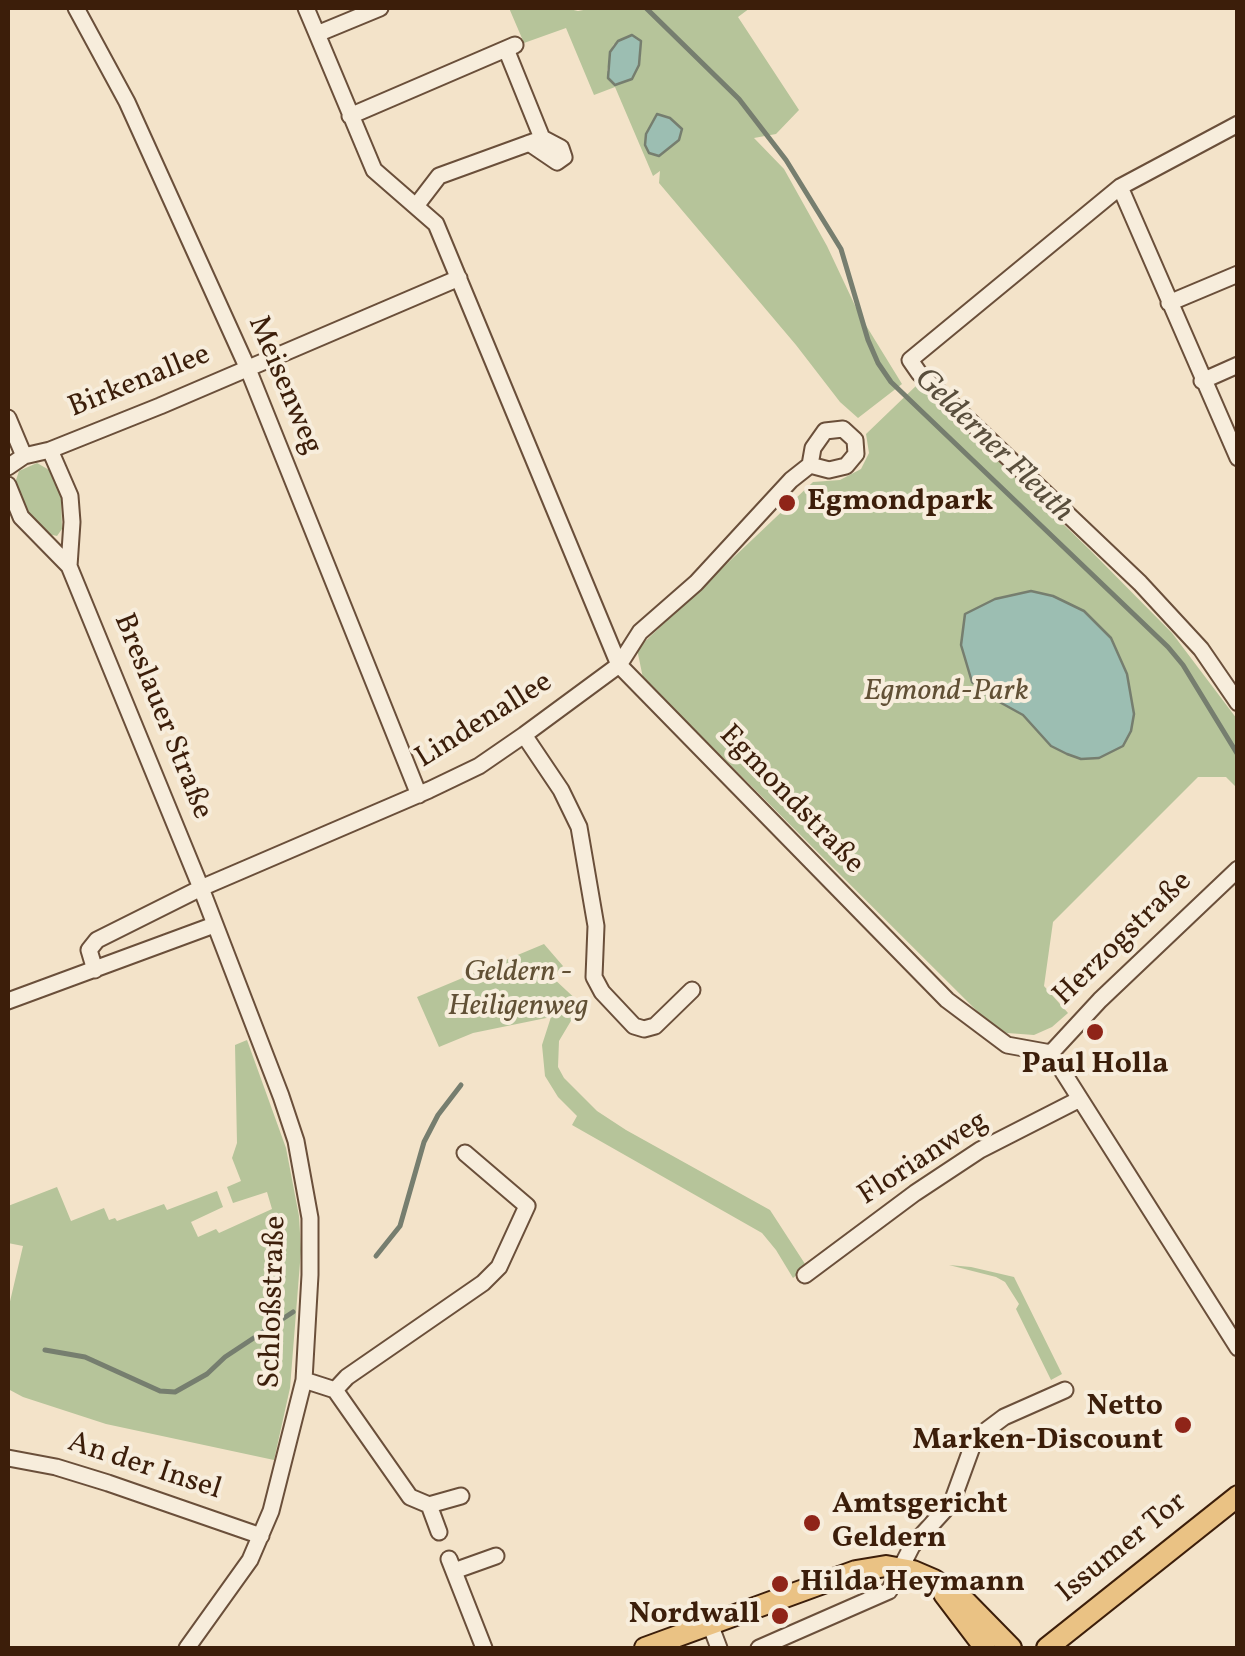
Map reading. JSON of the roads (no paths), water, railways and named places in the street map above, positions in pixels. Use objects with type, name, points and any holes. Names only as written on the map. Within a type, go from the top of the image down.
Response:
[{"type":"main road","name":"Issumer Tor","points":[[1047,1648],[1238,1496]]},
{"type":"main road","points":[[644,1648],[856,1571],[900,1567],[934,1580],[964,1600],[1012,1648]]},
{"type":"main road","points":[[934,1580],[985,1648]]},
{"type":"street","name":"Meisenweg","points":[[76,8],[126,102],[248,369],[419,794]]},
{"type":"street","name":"Egmondstraße","points":[[306,8],[374,170],[436,224],[619,665],[947,1000],[1006,1045],[1051,1053]]},
{"type":"street","points":[[317,34],[380,8]]},
{"type":"street","points":[[350,116],[510,48],[535,141],[439,176],[416,206]]},
{"type":"street","points":[[1238,124],[1120,187],[910,360],[919,373],[1140,583],[1200,650],[1238,703]]},
{"type":"street","points":[[1120,187],[1237,457]]},
{"type":"street","points":[[1169,303],[1238,274]]},
{"type":"street","name":"Birkenallee","points":[[8,467],[24,456],[50,450],[248,369],[459,278]]},
{"type":"street","points":[[1202,381],[1238,365]]},
{"type":"street","points":[[8,418],[24,456]]},
{"type":"street","name":"Breslauer Straße","points":[[50,450],[70,496],[69,566]]},
{"type":"street","name":"Lindenallee","points":[[95,970],[89,950],[92,942],[201,888],[479,766],[524,735],[619,665],[640,632],[696,583],[791,480],[810,465]]},
{"type":"street","name":"Breslauer Straße","points":[[8,485],[21,517],[69,566],[201,888]]},
{"type":"street","points":[[524,735],[561,790],[580,827],[596,926],[594,978],[602,992],[634,1026],[644,1029],[655,1026],[692,990]]},
{"type":"street","name":"Herzogstraße","points":[[1051,1053],[1100,1000],[1237,870]]},
{"type":"street","name":"Schloßstraße","points":[[187,1648],[250,1560],[261,1536],[304,1380],[312,1237],[296,1140],[201,888]]},
{"type":"street","points":[[8,1000],[214,925]]},
{"type":"street","points":[[1051,1053],[1238,1348]]},
{"type":"street","name":"Florianweg","points":[[806,1275],[916,1192],[980,1150],[1078,1100]]},
{"type":"street","name":"Schloßstraße","points":[[335,1390],[346,1377],[482,1283],[499,1266],[527,1206],[464,1153]]},
{"type":"street","points":[[304,1380],[335,1390],[410,1497],[429,1505],[461,1496]]},
{"type":"street","points":[[759,1648],[892,1588],[912,1546],[948,1509],[972,1447],[984,1432],[1004,1417],[1064,1390]]},
{"type":"street","name":"An der Insel","points":[[8,1458],[108,1483],[261,1536]]},
{"type":"street","points":[[429,1505],[439,1532]]},
{"type":"street","points":[[484,1648],[452,1565],[496,1556]]},
{"type":"street","points":[[710,1624],[718,1648]]},
{"type":"water","points":[[632,35],[641,41],[639,65],[632,79],[615,85],[608,78],[610,52],[618,41]]},
{"type":"water","points":[[657,114],[670,118],[682,129],[679,140],[659,156],[649,153],[645,145],[646,134]]},
{"type":"water","points":[[1031,591],[1053,596],[1084,611],[1111,638],[1127,674],[1134,714],[1131,731],[1123,746],[1099,758],[1081,759],[1051,746],[1023,715],[985,694],[972,682],[961,645],[965,614],[995,599]]},
{"type":"waterway","name":"Gelderner Fleuth","points":[[646,8],[739,99],[786,160],[841,249],[868,340],[891,382],[1168,647],[1238,755]]},
{"type":"waterway","points":[[376,1256],[400,1226],[424,1142],[461,1085]]},
{"type":"waterway","points":[[45,1350],[85,1357],[160,1391],[175,1392],[207,1374],[225,1357],[293,1312]]},
{"type":"place","name":"Egmondpark","points":[[787,503]]},
{"type":"place","name":"Paul Holla","points":[[1095,1032]]},
{"type":"place","name":"Netto Marken-Discount","points":[[1183,1425]]},
{"type":"place","name":"Amtsgericht Geldern","points":[[812,1523]]},
{"type":"place","name":"Hilda Heymann","points":[[780,1584]]},
{"type":"place","name":"Nordwall","points":[[780,1616]]},
{"type":"park label","name":"Egmond-Park","points":[[946,693]]},
{"type":"park label","name":"Geldern - Heiligenweg","points":[[518,991]]}]
